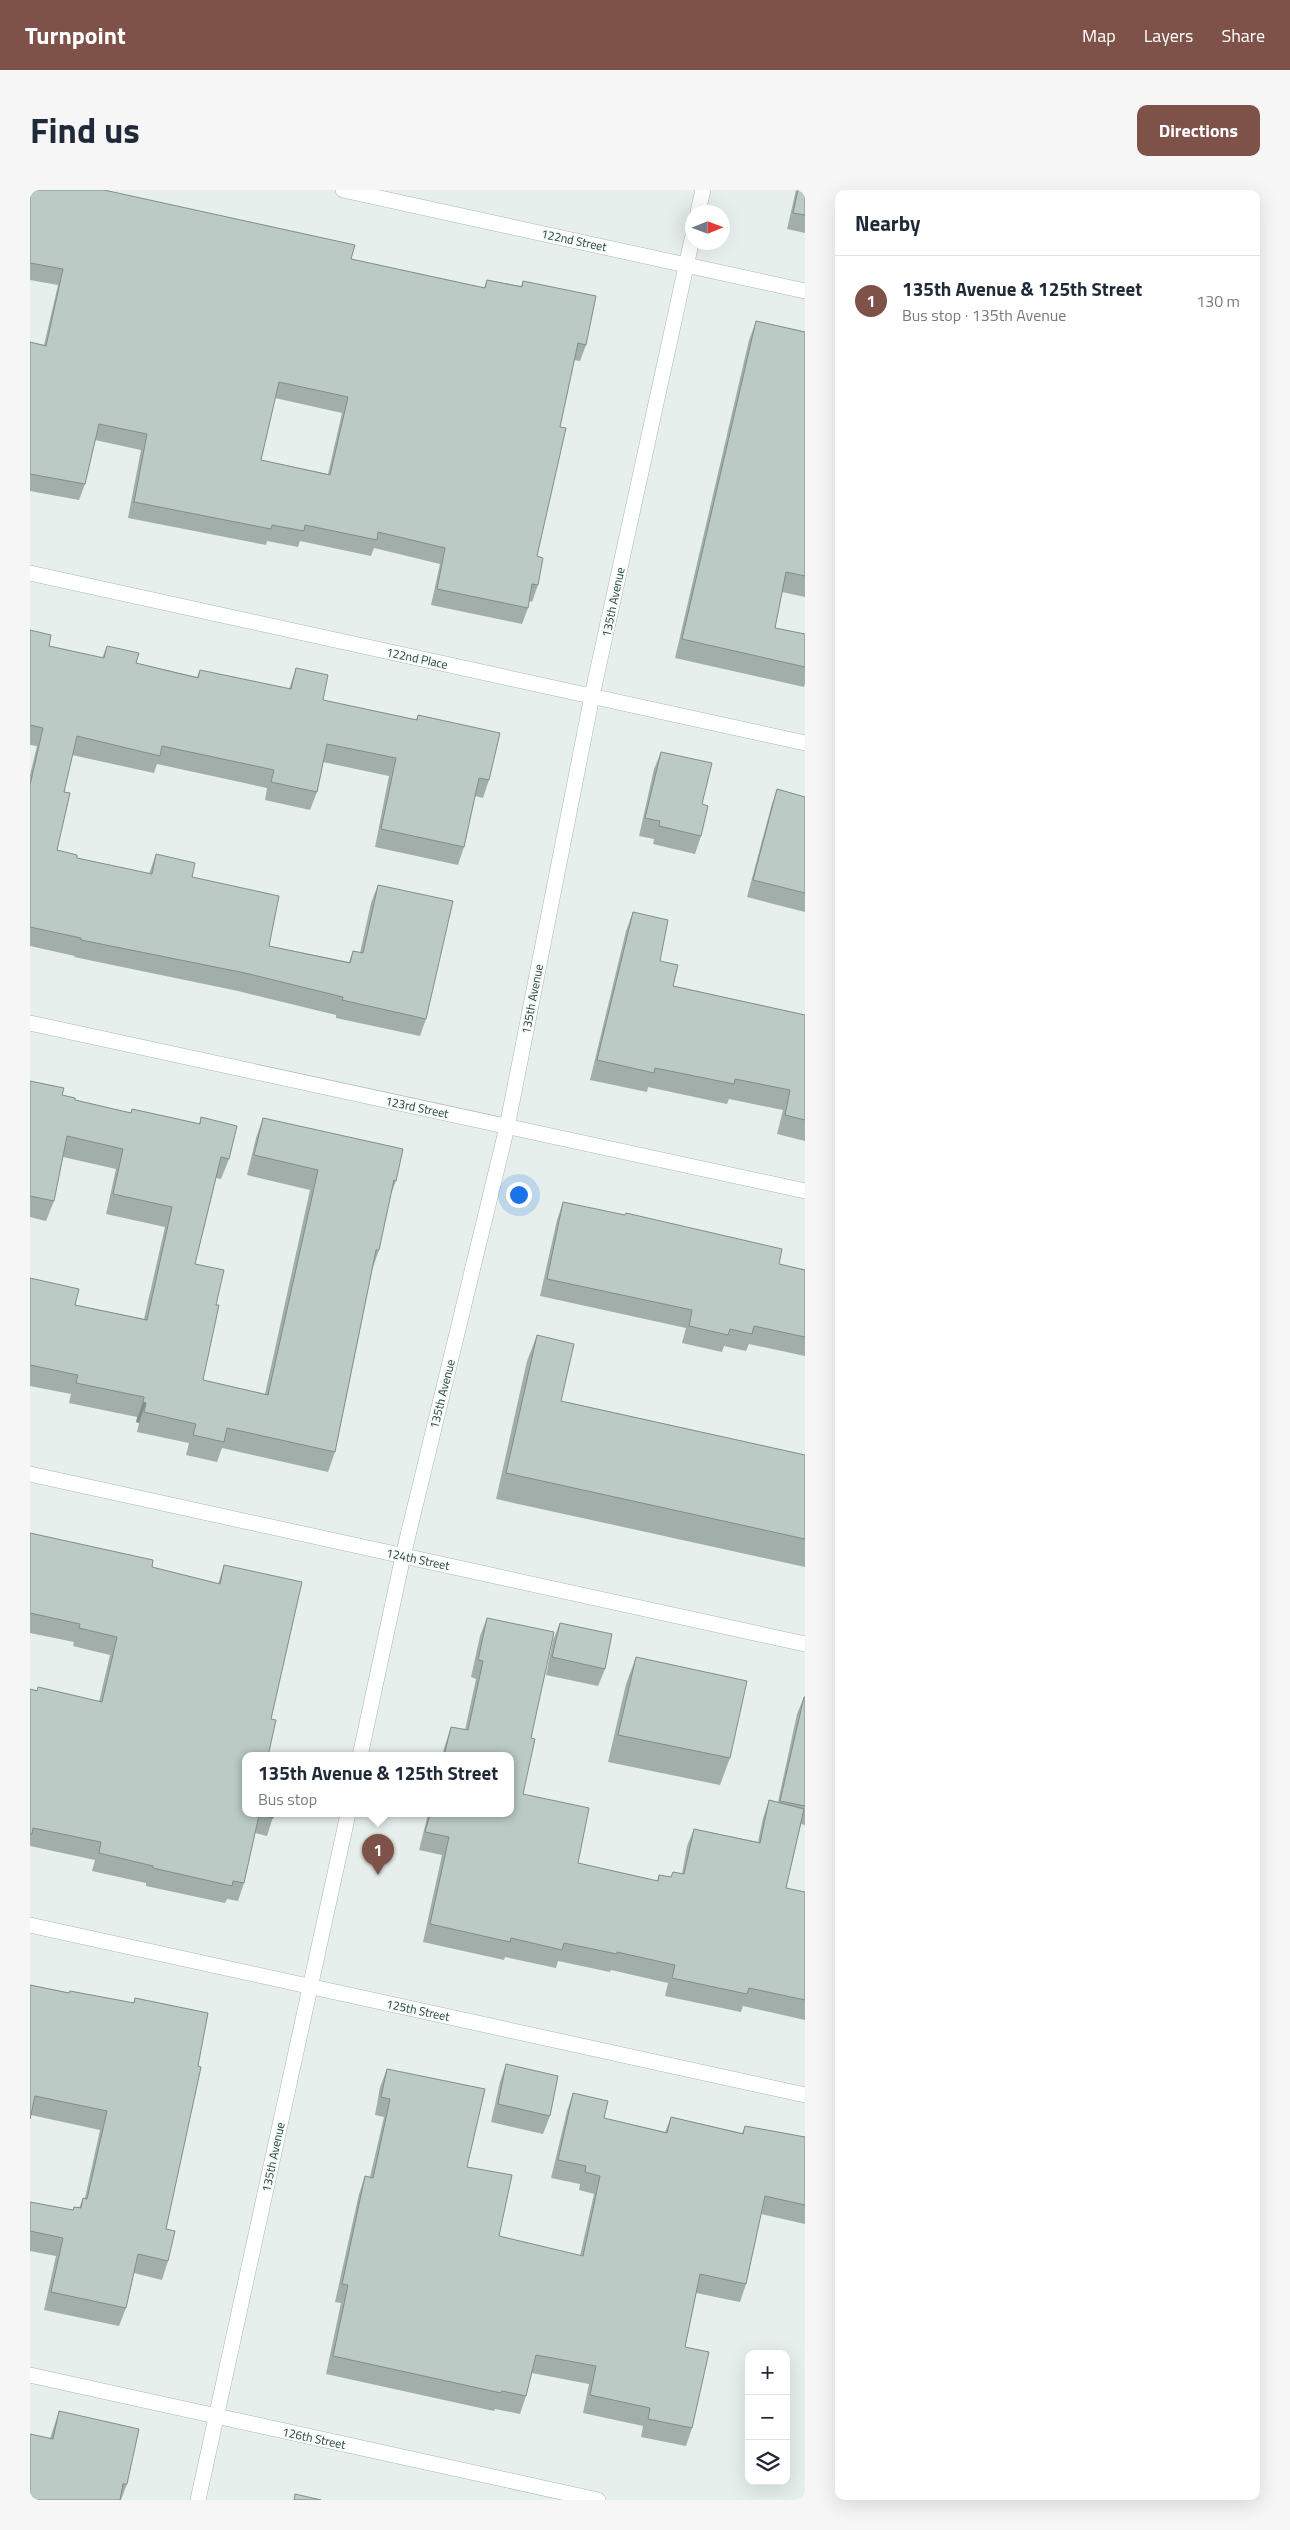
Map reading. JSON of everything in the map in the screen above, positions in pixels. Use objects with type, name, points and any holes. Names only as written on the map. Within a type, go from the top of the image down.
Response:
[{"type":"street","name":"122nd Street","points":[[342,190],[805,291]]},
{"type":"street","points":[[700,205],[703,190]]},
{"type":"street","name":"135th Avenue","points":[[361,1752],[403,1556],[506,1126],[592,696],[690,250]]},
{"type":"street","name":"122nd Place","points":[[30,573],[805,743]]},
{"type":"street","name":"123rd Street","points":[[30,1022],[805,1191]]},
{"type":"street","name":"124th Street","points":[[30,1474],[805,1644]]},
{"type":"street","name":"135th Avenue","points":[[198,2500],[347,1817]]},
{"type":"street","name":"125th Street","points":[[30,1925],[805,2095]]},
{"type":"street","name":"126th Street","points":[[30,2375],[598,2500]]},
{"type":"building","points":[[30,190],[104,190],[355,245],[351,259],[485,288],[487,280],[522,287],[523,281],[596,296],[586,345],[578,343],[560,427],[566,428],[537,556],[543,558],[538,585],[532,584],[528,608],[437,589],[445,548],[378,532],[377,540],[305,525],[304,531],[272,525],[271,529],[134,502],[147,434],[99,424],[85,484],[30,474],[30,342],[46,346],[63,269],[30,263]],"holes":[[[279,382],[348,397],[330,475],[261,460]]]},
{"type":"building","points":[[798,190],[805,190],[805,215],[793,213]]},
{"type":"building","points":[[756,321],[805,332],[805,576],[786,572],[775,628],[805,634],[805,667],[682,639]]},
{"type":"building","points":[[30,630],[51,635],[49,646],[104,658],[107,646],[139,653],[136,663],[198,678],[200,670],[291,689],[296,668],[328,675],[323,700],[417,720],[418,715],[500,733],[489,780],[479,778],[464,847],[381,829],[396,758],[327,744],[317,792],[271,782],[274,770],[162,746],[160,756],[77,736],[64,792],[70,793],[57,850],[77,855],[77,858],[152,874],[156,854],[195,863],[192,877],[279,896],[269,946],[350,963],[353,951],[363,953],[378,885],[453,901],[426,1019],[342,1000],[343,997],[245,973],[81,940],[81,938],[30,927],[30,785],[43,728],[30,725]]},
{"type":"building","points":[[661,752],[712,763],[702,804],[708,806],[701,836],[659,826],[660,821],[645,818]]},
{"type":"building","points":[[777,789],[805,797],[805,893],[753,880]]},
{"type":"building","points":[[633,912],[668,920],[660,961],[678,965],[673,986],[805,1015],[805,1120],[785,1115],[790,1090],[735,1079],[734,1084],[655,1068],[654,1073],[597,1060]]},
{"type":"building","points":[[30,1081],[64,1088],[62,1095],[75,1098],[75,1100],[131,1113],[132,1109],[200,1124],[201,1117],[237,1126],[229,1159],[221,1157],[195,1264],[224,1270],[216,1305],[219,1305],[203,1380],[268,1395],[318,1170],[254,1155],[263,1118],[403,1149],[396,1181],[394,1180],[379,1250],[376,1250],[335,1452],[227,1428],[224,1442],[193,1435],[196,1424],[144,1412],[146,1403],[143,1402],[144,1397],[76,1383],[78,1375],[30,1365],[30,1278],[79,1289],[75,1305],[147,1320],[172,1207],[113,1194],[123,1149],[67,1136],[54,1201],[30,1196]]},
{"type":"building","points":[[563,1202],[625,1215],[626,1213],[782,1249],[779,1264],[805,1270],[805,1337],[754,1326],[752,1334],[730,1329],[728,1335],[689,1326],[692,1310],[547,1279]]},
{"type":"building","points":[[537,1335],[574,1344],[561,1401],[805,1455],[805,1539],[506,1473]]},
{"type":"building","points":[[30,1533],[153,1560],[152,1567],[220,1584],[224,1565],[302,1582],[271,1719],[276,1720],[269,1752],[242,1752],[242,1817],[259,1817],[244,1883],[233,1881],[232,1886],[153,1868],[153,1866],[99,1853],[101,1842],[33,1828],[32,1834],[30,1834],[30,1689],[37,1691],[38,1687],[102,1702],[117,1637],[79,1628],[80,1624],[30,1613]]},
{"type":"building","points":[[487,1618],[554,1632],[531,1738],[535,1739],[523,1794],[589,1808],[578,1863],[658,1881],[659,1875],[671,1877],[673,1872],[684,1874],[694,1829],[760,1843],[769,1800],[804,1809],[786,1888],[805,1892],[805,2000],[749,1988],[747,1994],[672,1978],[675,1965],[617,1952],[617,1954],[564,1943],[562,1950],[511,1938],[510,1942],[430,1924],[449,1837],[425,1832],[429,1817],[514,1817],[514,1752],[445,1752],[451,1727],[468,1730],[483,1661],[478,1660]]},
{"type":"building","points":[[560,1623],[612,1634],[605,1669],[552,1657]]},
{"type":"building","points":[[636,1657],[747,1681],[730,1758],[618,1735]]},
{"type":"building","points":[[805,1697],[805,1806],[780,1801]]},
{"type":"building","points":[[30,1985],[134,2003],[135,1998],[208,2013],[198,2066],[201,2067],[166,2229],[175,2231],[168,2261],[138,2254],[126,2308],[51,2292],[63,2238],[30,2231],[30,2202],[73,2210],[74,2207],[81,2208],[83,2198],[87,2199],[107,2111],[35,2096],[30,2119]]},
{"type":"building","points":[[506,2064],[558,2076],[550,2116],[498,2104]]},
{"type":"building","points":[[387,2069],[485,2089],[467,2167],[512,2175],[499,2236],[583,2256],[600,2176],[585,2172],[586,2166],[558,2160],[573,2093],[608,2101],[604,2118],[667,2133],[671,2117],[743,2134],[745,2126],[805,2137],[805,2205],[765,2196],[746,2284],[700,2274],[685,2347],[709,2352],[692,2428],[648,2419],[650,2408],[590,2395],[596,2366],[536,2355],[526,2396],[502,2391],[501,2393],[333,2356],[348,2285],[342,2284],[365,2176],[373,2178],[390,2099],[381,2097]]},
{"type":"building","points":[[59,2411],[139,2429],[127,2484],[123,2484],[120,2500],[30,2500],[30,2434],[53,2439]]},
{"type":"building","points":[[295,2494],[321,2500],[294,2500]]},
{"type":"place","name":"135th Avenue & 125th Street","points":[[378,1875]]}]
